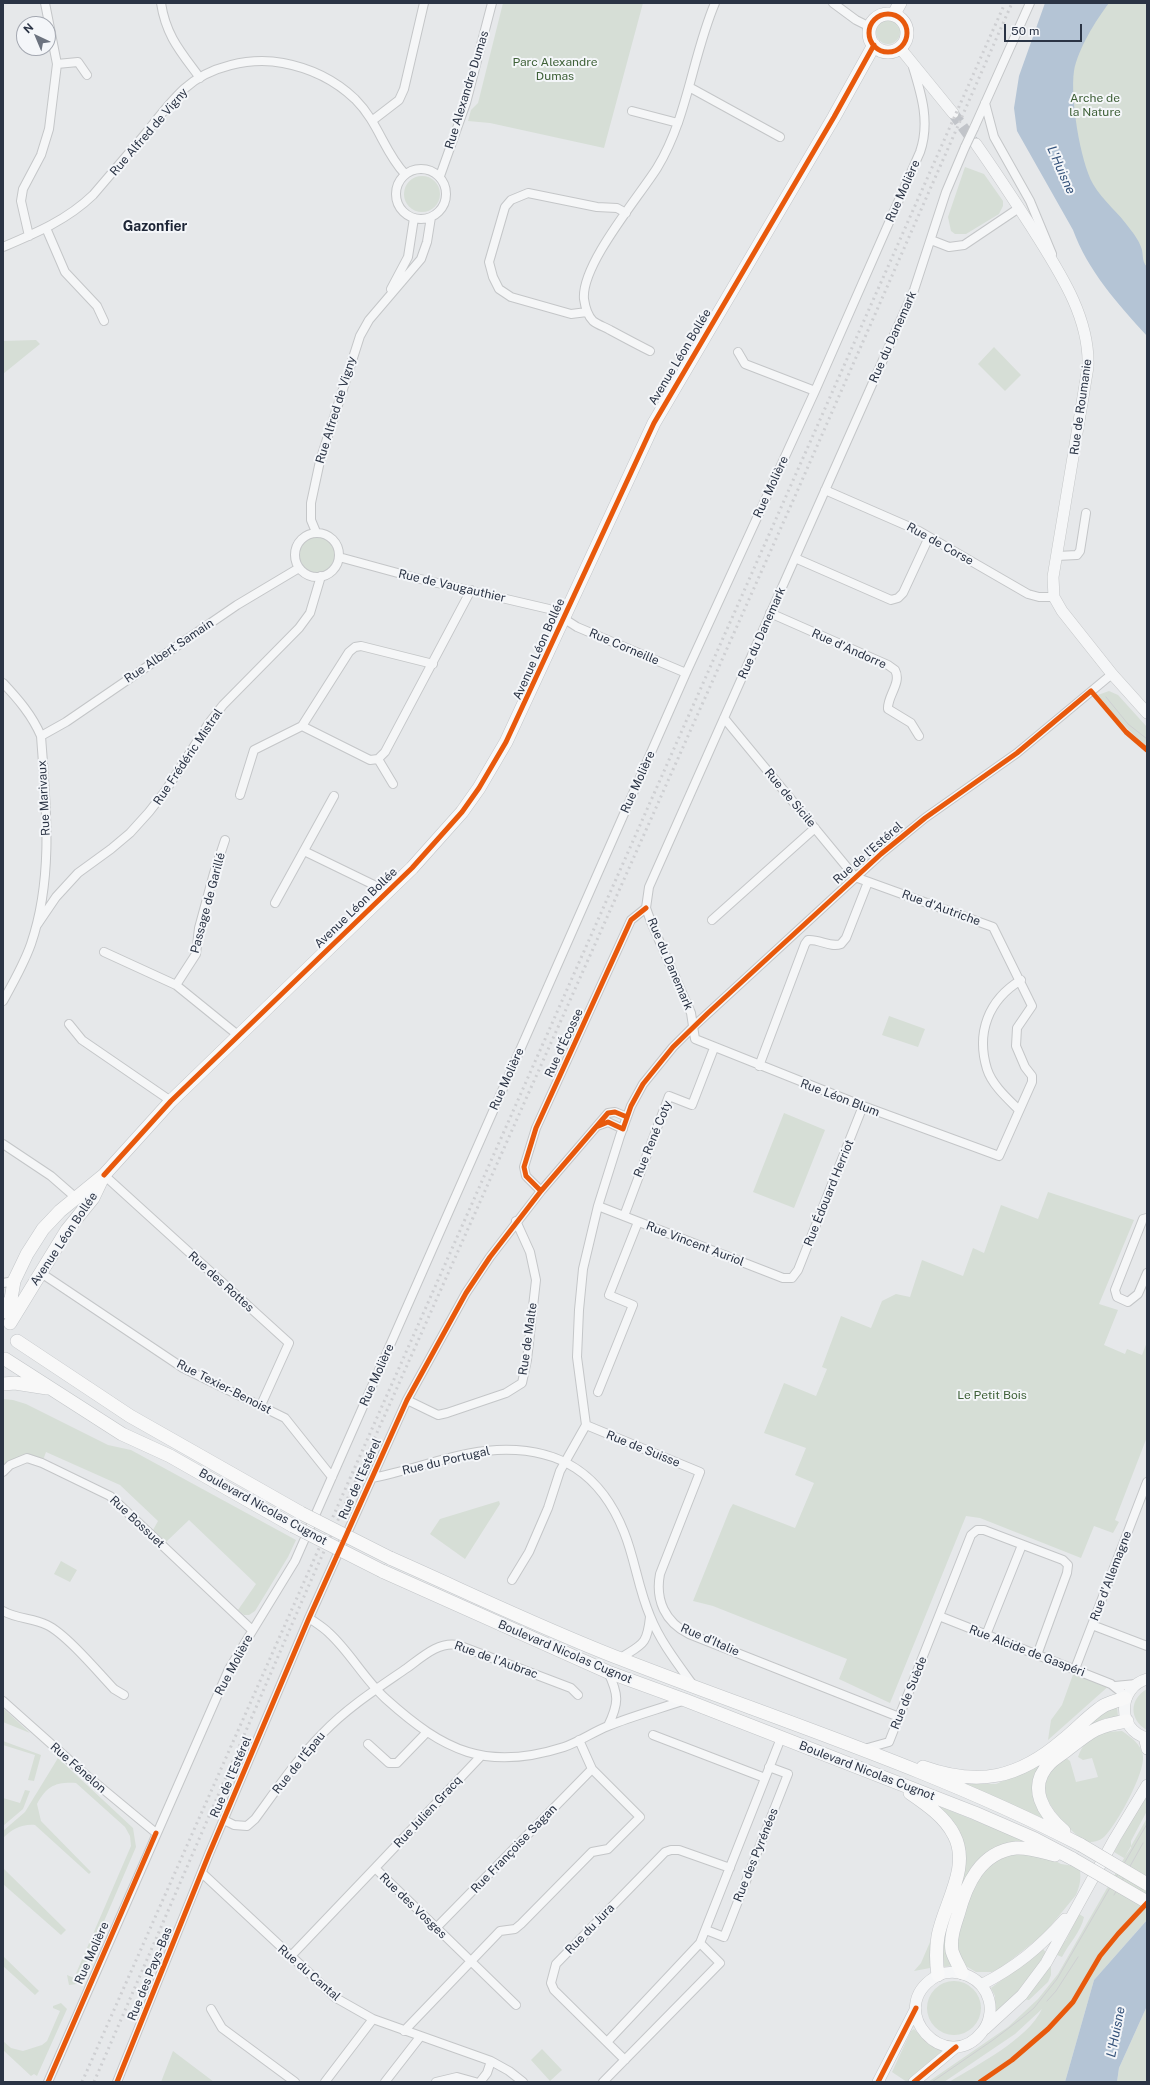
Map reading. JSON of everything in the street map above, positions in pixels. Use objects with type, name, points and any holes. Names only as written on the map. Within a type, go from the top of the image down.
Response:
[{"type":"main road","points":[[897,9],[908,31],[905,42],[900,48],[887,52],[874,45],[869,36],[870,27],[876,18],[882,14],[897,9]]},
{"type":"main road","name":"Avenue Léon Bollée","points":[[3,1312],[11,1299],[9,1282],[43,1229],[75,1197],[104,1175],[171,1101],[390,890],[448,828],[479,788],[522,712],[654,423],[834,117],[874,45]]},
{"type":"main road","name":"Avenue Léon Bollée","points":[[17,1341],[15,1329],[7,1321],[41,1273],[67,1230],[93,1198],[104,1175]]},
{"type":"main road","points":[[4,1359],[13,1351],[17,1341]]},
{"type":"main road","name":"Boulevard Nicolas Cugnot","points":[[17,1341],[130,1416],[301,1514],[390,1558],[619,1659],[861,1750],[1025,1816],[1081,1845],[1147,1884]]},
{"type":"main road","name":"Boulevard Nicolas Cugnot","points":[[4,1359],[122,1434],[170,1456],[293,1526],[382,1571],[608,1672],[685,1700],[898,1783],[1036,1839],[1073,1858],[1147,1902]]},
{"type":"main road","points":[[3,1384],[15,1383],[52,1389]]},
{"type":"main road","points":[[861,1750],[879,1751],[931,1770],[972,1779],[994,1777],[1033,1762],[1062,1742],[1104,1705],[1126,1697]]},
{"type":"main road","points":[[1081,1845],[1051,1820],[1043,1808],[1038,1790],[1041,1777],[1050,1764],[1095,1729],[1104,1725],[1127,1721]]},
{"type":"main road","points":[[898,1783],[936,1813],[951,1830],[958,1844],[960,1857],[958,1871],[938,1935],[936,1959],[937,1976]]},
{"type":"main road","points":[[962,1973],[952,1952],[952,1936],[968,1884],[977,1870],[993,1857],[1016,1848],[1029,1849],[1073,1858]]},
{"type":"street","points":[[29,236],[21,201],[23,189],[41,155],[49,129],[57,64],[45,3]]},
{"type":"street","points":[[161,3],[163,17],[170,36],[200,78]]},
{"type":"street","points":[[373,120],[399,100],[404,89],[424,3]]},
{"type":"street","name":"Rue Alexandre Dumas","points":[[440,176],[466,103],[492,3]]},
{"type":"street","points":[[650,351],[593,321],[587,312],[584,298],[588,279],[595,261],[611,233],[657,167],[678,123],[690,87],[706,23],[714,3]]},
{"type":"street","points":[[833,3],[856,20],[870,27]]},
{"type":"street","name":"Rue du Danemark","points":[[693,1027],[691,1013],[646,908],[649,887],[914,290],[946,192],[973,146],[974,128],[1030,3]]},
{"type":"street","points":[[900,48],[953,113]]},
{"type":"street","name":"Rue Alfred de Vigny","points":[[3,247],[46,228],[68,216],[93,195],[172,102],[185,89],[200,78],[224,68],[248,62],[263,61],[296,66],[327,78],[342,88],[373,120],[395,163],[405,174]]},
{"type":"street","points":[[57,64],[78,62],[87,75]]},
{"type":"street","name":"Rue Molière","points":[[48,2082],[229,1669],[295,1561],[686,673],[815,391],[920,152],[925,132],[924,105],[912,64]]},
{"type":"street","points":[[690,87],[780,137]]},
{"type":"street","points":[[985,103],[994,137],[1030,201],[1061,275]]},
{"type":"street","points":[[632,111],[678,123]]},
{"type":"street","name":"Rue de Roumanie","points":[[973,146],[1019,208],[1061,275],[1081,321],[1089,350],[1085,388],[1053,577],[1054,597],[1062,611],[1112,674]]},
{"type":"street","points":[[424,168],[440,176],[446,191],[446,200],[442,208],[431,217],[423,219],[414,218],[401,209],[397,202],[396,189],[400,180],[405,174],[415,169],[424,168]]},
{"type":"street","points":[[587,312],[571,314],[511,297],[499,288],[493,277],[489,262],[505,207],[511,200],[528,193],[597,207],[617,208],[626,213]]},
{"type":"street","points":[[931,240],[949,247],[964,245],[1019,208]]},
{"type":"street","name":"Rue Alfred de Vigny","points":[[316,532],[311,520],[310,503],[320,460],[360,336],[369,320],[421,259],[427,242],[431,217]]},
{"type":"street","name":"Rue Alfred de Vigny","points":[[388,297],[408,257],[414,218]]},
{"type":"street","points":[[46,228],[65,272],[96,306],[104,321]]},
{"type":"street","points":[[738,352],[745,364],[815,391]]},
{"type":"street","name":"Rue de Corse","points":[[825,490],[929,537],[1028,594],[1039,597],[1054,597]]},
{"type":"street","points":[[1057,556],[1074,556],[1080,551],[1086,513]]},
{"type":"street","points":[[316,532],[327,535],[337,544],[339,557],[333,570],[321,576],[310,576],[299,568],[295,561],[296,545],[306,535],[316,532]]},
{"type":"street","points":[[795,558],[891,600],[898,598],[903,593],[929,537]]},
{"type":"street","name":"Rue de Vaugauthier","points":[[339,557],[360,564],[549,609],[564,618]]},
{"type":"street","name":"Rue Albert Samain","points":[[41,736],[66,722],[237,605],[299,568]]},
{"type":"street","name":"Rue Frédéric Mistral","points":[[37,925],[56,897],[78,873],[130,834],[166,790],[209,723],[223,705],[299,628],[310,613],[321,576]]},
{"type":"street","points":[[302,726],[370,760],[378,758],[385,752],[471,590]]},
{"type":"street","name":"Rue d'Andorre","points":[[770,613],[888,665],[895,670],[897,679],[888,704],[888,709],[911,723],[919,736]]},
{"type":"street","name":"Rue Corneille","points":[[564,618],[577,627],[686,673]]},
{"type":"street","points":[[240,795],[254,750],[302,726],[349,652],[355,647],[361,646],[433,664]]},
{"type":"street","points":[[1112,674],[1147,713]]},
{"type":"street","name":"Rue de l'Estérel","points":[[586,1425],[577,1357],[579,1310],[583,1269],[598,1206],[627,1117],[643,1084],[673,1047],[693,1027],[855,877],[903,835],[1017,753],[1112,674]]},
{"type":"street","name":"Rue Marivaux","points":[[3,683],[20,701],[36,725],[41,736],[46,828],[46,878],[37,925]]},
{"type":"street","name":"Rue de Sicile","points":[[724,718],[855,877]]},
{"type":"street","points":[[378,758],[393,784]]},
{"type":"street","points":[[276,903],[334,796]]},
{"type":"street","points":[[712,920],[815,828]]},
{"type":"street","name":"Passage de Garillé","points":[[176,985],[196,954],[199,928],[214,873],[226,840]]},
{"type":"street","points":[[304,851],[374,885],[390,890]]},
{"type":"street","name":"Rue d'Autriche","points":[[855,877],[993,927],[1021,980],[1032,1006],[1017,1028],[1016,1046],[1023,1063],[1032,1076],[1032,1082],[999,1156]]},
{"type":"street","points":[[759,1066],[805,944],[808,940],[815,939],[831,945],[841,944],[846,938],[868,882]]},
{"type":"street","name":"Rue d'Écosse","points":[[541,1191],[526,1176],[524,1168],[536,1128],[631,920],[646,908]]},
{"type":"street","points":[[3,1001],[20,970],[37,925]]},
{"type":"street","points":[[104,952],[176,985],[239,1036]]},
{"type":"street","points":[[1019,1110],[1002,1093],[988,1071],[983,1043],[984,1024],[998,999],[1021,980]]},
{"type":"street","points":[[69,1024],[82,1040],[171,1101]]},
{"type":"street","name":"Rue Léon Blum","points":[[693,1027],[695,1039],[714,1048],[863,1106],[999,1156]]},
{"type":"street","name":"Rue René Coty","points":[[624,1216],[669,1096],[692,1105],[714,1048]]},
{"type":"street","name":"Rue Édouard Herriot","points":[[792,1278],[798,1270],[863,1106]]},
{"type":"street","name":"Rue de l'Estérel","points":[[202,1874],[309,1618],[407,1400],[466,1292],[516,1221],[608,1113],[612,1111],[627,1117]]},
{"type":"street","points":[[596,1127],[608,1122],[623,1129]]},
{"type":"street","points":[[3,1144],[51,1176],[75,1197]]},
{"type":"street","name":"Rue des Rottes","points":[[104,1175],[288,1343],[261,1406]]},
{"type":"street","name":"Rue Vincent Auriol","points":[[598,1206],[783,1278],[792,1278]]},
{"type":"street","points":[[1147,1218],[1143,1218],[1115,1290],[1117,1297],[1128,1302],[1138,1294],[1147,1273]]},
{"type":"street","name":"Rue de Malte","points":[[407,1400],[438,1415],[447,1414],[506,1393],[522,1383],[527,1360],[536,1280],[530,1252],[516,1221]]},
{"type":"street","points":[[598,1392],[633,1305],[609,1296],[638,1222]]},
{"type":"street","name":"Rue Texier-Benoist","points":[[41,1273],[183,1368],[285,1418],[332,1477]]},
{"type":"street","points":[[512,1580],[529,1552],[548,1508],[560,1471],[586,1425]]},
{"type":"street","name":"Rue de Suisse","points":[[586,1425],[700,1472]]},
{"type":"street","name":"Rue du Portugal","points":[[372,1478],[469,1454],[497,1450],[538,1454],[566,1462],[582,1471],[594,1482],[616,1514],[624,1532],[636,1575],[650,1616],[665,1645],[694,1687]]},
{"type":"street","name":"Rue Bossuet","points":[[3,1472],[10,1465],[27,1458],[42,1463],[110,1496],[252,1630]]},
{"type":"street","name":"Rue d'Italie","points":[[700,1472],[660,1574],[658,1594],[667,1616],[678,1627],[689,1634],[899,1718]]},
{"type":"street","name":"Rue d'Allemagne","points":[[1075,1670],[1147,1482]]},
{"type":"street","name":"Rue de Suède","points":[[861,1750],[889,1742],[971,1535],[977,1530],[984,1530],[1063,1560],[1068,1565],[1037,1655]]},
{"type":"street","points":[[986,1635],[1022,1545]]},
{"type":"street","points":[[3,1611],[46,1625],[58,1632],[114,1689],[124,1695]]},
{"type":"street","points":[[619,1659],[643,1644],[648,1637],[650,1616]]},
{"type":"street","name":"Rue Alcide de Gaspéri","points":[[940,1616],[1115,1686],[1126,1697]]},
{"type":"street","points":[[309,1618],[329,1633],[376,1689],[427,1732],[457,1749],[481,1756],[525,1757],[565,1746],[608,1726],[685,1700]]},
{"type":"street","points":[[1092,1625],[1147,1646]]},
{"type":"street","name":"Rue de l'Aubrac","points":[[376,1689],[428,1653],[448,1643],[458,1645],[571,1688],[578,1695]]},
{"type":"street","points":[[608,1672],[615,1686],[617,1702],[608,1726]]},
{"type":"street","points":[[1147,1678],[1136,1684],[1126,1697],[1124,1714],[1131,1728],[1145,1738],[1147,1749]]},
{"type":"street","name":"Rue Alcide de Gaspéri","points":[[1115,1686],[1136,1684]]},
{"type":"street","name":"Rue de l'Épau","points":[[224,1820],[234,1825],[247,1826],[255,1819],[299,1760],[323,1732],[376,1689]]},
{"type":"street","name":"Rue Fénelon","points":[[3,1700],[86,1775],[156,1833]]},
{"type":"street","points":[[368,1744],[389,1763],[397,1763],[427,1732]]},
{"type":"street","points":[[653,1735],[765,1778]]},
{"type":"street","name":"Rue des Pyrénées","points":[[607,2042],[700,1944],[781,1738]]},
{"type":"street","points":[[404,2031],[500,1932],[515,1929],[592,1852],[608,1849],[640,1816],[592,1769],[579,1740]]},
{"type":"street","name":"Rue Julien Gracq","points":[[374,1868],[481,1756]]},
{"type":"street","name":"Rue des Pyrénées","points":[[706,1930],[724,1936],[788,1774],[769,1767]]},
{"type":"street","name":"Rue Françoise Sagan","points":[[436,1928],[592,1769]]},
{"type":"street","points":[[914,2082],[956,2047],[972,2041],[1022,1994],[1046,1963],[1078,1904],[1144,1790],[1147,1775]]},
{"type":"street","name":"Rue du Jura","points":[[625,2060],[554,1990],[552,1983],[556,1964],[665,1852],[679,1850],[730,1868]]},
{"type":"street","name":"Rue des Vosges","points":[[290,1957],[374,1868],[516,2005]]},
{"type":"street","name":"Rue du Cantal","points":[[202,1874],[336,1998],[373,2019],[420,2037],[492,2061],[509,2070],[523,2082]]},
{"type":"street","name":"Rue des Pays-Bas","points":[[118,2082],[202,1874]]},
{"type":"street","points":[[981,1985],[1003,1974],[1043,1944],[1078,1904]]},
{"type":"street","points":[[604,2082],[720,1963],[700,1944]]},
{"type":"street","points":[[878,2082],[916,2008],[922,1988],[937,1976],[950,1972],[962,1973],[973,1978],[981,1985],[988,1997],[990,2007],[990,2017],[985,2029]]},
{"type":"street","points":[[916,2008],[919,2025],[927,2036],[941,2045],[956,2047]]},
{"type":"street","points":[[211,2009],[222,2028],[295,2082]]},
{"type":"street","points":[[325,2082],[373,2019]]},
{"type":"street","points":[[385,2082],[420,2037]]},
{"type":"street","points":[[480,2082],[487,2073],[492,2061]]},
{"type":"street","points":[[436,2082],[457,2077],[475,2082]]},
{"type":"green space","name":"Parc Alexandre Dumas","points":[[503,3],[643,3],[604,148],[490,123],[468,121],[471,110],[478,103]]},
{"type":"green space","name":"Arche de la Nature","points":[[1071,3],[1147,3],[1147,320],[1070,192]]},
{"type":"green space","points":[[888,20],[893,21],[899,27],[899,37],[893,43],[888,44],[883,43],[877,37],[876,32],[877,27],[883,21]]},
{"type":"green space","points":[[965,167],[984,174],[1003,201],[1003,206],[999,214],[966,234],[955,234],[951,231],[948,217]]},
{"type":"green space","points":[[422,176],[435,181],[440,194],[435,207],[422,212],[409,207],[404,194],[409,181]]},
{"type":"green space","points":[[36,340],[40,344],[3,374],[3,341]]},
{"type":"green space","points":[[994,347],[1021,375],[1005,391],[978,364]]},
{"type":"green space","points":[[321,533],[333,539],[338,547],[338,563],[333,571],[325,576],[313,577],[301,571],[296,563],[295,551],[301,539],[309,534]]},
{"type":"green space","points":[[1109,691],[1118,695],[1147,727],[1147,748],[1118,719],[1098,695]]},
{"type":"green space","points":[[889,1016],[925,1029],[918,1047],[882,1035]]},
{"type":"green space","points":[[784,1113],[825,1130],[794,1208],[753,1192]]},
{"type":"green space","name":"Le Petit Bois","points":[[1048,1192],[1134,1220],[1099,1304],[1118,1310],[1104,1345],[1125,1354],[1127,1349],[1142,1355],[1147,1342],[1147,1437],[1115,1520],[1119,1522],[1113,1533],[1094,1526],[1081,1558],[980,1518],[966,1516],[890,1703],[839,1679],[847,1659],[713,1606],[693,1601],[733,1504],[795,1528],[814,1483],[795,1475],[806,1448],[764,1433],[784,1383],[816,1396],[827,1369],[822,1367],[841,1316],[871,1328],[882,1301],[896,1294],[910,1297],[922,1260],[963,1276],[973,1248],[984,1253],[1001,1205],[1038,1219]]},
{"type":"green space","points":[[3,1399],[26,1404],[108,1445],[131,1450],[296,1540],[288,1557],[255,1611],[249,1615],[244,1615],[238,1610],[256,1584],[189,1520],[166,1542],[153,1530],[158,1521],[120,1485],[46,1452],[42,1463],[27,1458],[3,1472]]},
{"type":"green space","points":[[499,1501],[500,1504],[465,1559],[430,1534],[440,1519]]},
{"type":"green space","points":[[61,1561],[77,1570],[70,1582],[54,1574]]},
{"type":"green space","points":[[1075,1669],[1111,1684],[1048,1740],[1051,1720],[1062,1705]]},
{"type":"green space","points":[[1147,1689],[1147,1730],[1141,1726],[1134,1715],[1134,1704],[1141,1693]]},
{"type":"green space","points":[[1111,1706],[1117,1706],[1118,1717],[1106,1718],[1092,1724],[1040,1773],[1049,1821],[960,1783],[996,1784],[1033,1768]]},
{"type":"green space","points":[[3,1708],[30,1733],[3,1722]]},
{"type":"green space","points":[[1122,1731],[1136,1742],[1142,1752],[1143,1756],[1140,1774],[1123,1810],[1110,1830],[1098,1841],[1085,1842],[1063,1822],[1050,1804],[1044,1786],[1046,1777],[1052,1769],[1066,1758],[1070,1761],[1076,1782],[1098,1777],[1092,1758],[1083,1760],[1078,1757],[1085,1743],[1090,1738],[1100,1733]]},
{"type":"green space","points":[[3,1741],[41,1755],[34,1781],[28,1780],[35,1755],[3,1745]]},
{"type":"green space","points":[[58,1758],[133,1828],[136,1847],[77,1984],[69,1985],[67,1975],[74,1978],[131,1846],[130,1836],[125,1827],[76,1783],[62,1783],[52,1786],[44,1793],[37,1804],[41,1821],[91,1872],[89,1874],[35,1825],[26,1825],[18,1828],[3,1838],[3,1831],[25,1812]]},
{"type":"green space","points":[[25,1790],[30,1791],[23,1809],[3,1826],[3,1798],[20,1803]]},
{"type":"green space","points":[[1147,1792],[1147,1811],[1131,1841],[1131,1848],[1124,1858],[1114,1852]]},
{"type":"green space","points":[[928,1802],[1032,1843],[971,1872],[953,1965],[944,1967],[943,1952],[946,1923],[952,1893],[964,1850]]},
{"type":"green space","points":[[1147,1818],[1147,1920],[1094,1980],[1065,2082],[949,2082],[1014,2041],[1026,2031],[1042,2009],[1015,2034],[944,2082],[928,2082],[1008,2027],[1038,1999],[1058,1974]]},
{"type":"green space","points":[[1015,1852],[1048,1857],[1061,1864],[1074,1866],[1080,1870],[1080,1880],[1076,1895],[1044,1934],[1002,1967],[992,1972],[976,1972],[964,1965],[956,1951],[961,1914],[976,1877],[992,1863]]},
{"type":"green space","points":[[3,1868],[66,1930],[61,1935],[3,1884]]},
{"type":"green space","points":[[1079,1914],[1084,1917],[1078,1933],[1062,1957],[1057,1955],[1060,1946],[1066,1940]]},
{"type":"green space","points":[[930,1942],[933,1943],[930,1968],[914,1971],[921,1963]]},
{"type":"green space","points":[[1043,1949],[1048,1955],[1051,1965],[1051,1975],[1048,1982],[1029,2000],[1023,1999],[995,2016],[995,1996],[991,1988]]},
{"type":"green space","points":[[3,1956],[39,1991],[35,1995],[3,1966]]},
{"type":"green space","points":[[954,1981],[964,1983],[973,1989],[979,1998],[981,2008],[979,2018],[973,2027],[964,2033],[954,2035],[944,2033],[935,2027],[929,2018],[927,2008],[929,1998],[935,1989],[944,1983]]},
{"type":"green space","points":[[61,2003],[67,2009],[37,2076],[34,2074],[31,2076],[3,2050],[3,2041],[11,2048],[23,2051],[42,2045],[47,2041],[60,2011],[53,2008],[53,2006]]},
{"type":"green space","points":[[1147,2006],[1147,2082],[1117,2082],[1119,2068]]},
{"type":"green space","points":[[914,2029],[927,2043],[941,2051],[940,2054],[907,2082],[892,2072],[911,2031]]},
{"type":"green space","points":[[542,2049],[562,2070],[550,2081],[531,2060]]},
{"type":"green space","points":[[173,2051],[214,2082],[161,2082]]},
{"type":"water","points":[[1045,3],[1109,3],[1088,35],[1079,53],[1074,71],[1073,96],[1080,145],[1088,174],[1101,196],[1133,233],[1142,250],[1144,262],[1147,267],[1147,336],[1114,299],[1095,273],[1079,245],[1073,230],[1017,131],[1014,108],[1019,76]]},
{"type":"water","name":"L'Huisne","points":[[1147,1920],[1147,2006],[1119,2068],[1117,2082],[1065,2082],[1094,1980]]},
{"type":"tunnel","points":[[953,113],[975,144]]},
{"type":"tram line","points":[[1106,697],[1128,724],[1147,739]]},
{"type":"tram line","points":[[932,2082],[993,2040],[1034,2008],[1057,1979],[1147,1824]]},
{"type":"tram line","points":[[1114,1895],[1143,1843]]},
{"type":"tram line","points":[[1047,2001],[1056,1991],[1078,1957]]},
{"type":"railway","points":[[82,2082],[1005,3]]},
{"type":"railway","points":[[94,2082],[309,1585],[792,503],[1012,3]]},
{"type":"cycle path","points":[[884,14],[892,14],[899,17],[904,22],[907,33],[904,44],[899,49],[892,52],[884,52],[877,49],[872,44],[869,37],[869,29],[872,22],[877,17],[884,14]]},
{"type":"cycle path","points":[[104,1175],[171,1101],[412,868],[462,812],[479,788],[506,742],[654,423],[834,117],[874,45]]},
{"type":"cycle path","points":[[596,1127],[608,1122],[623,1129],[631,1106],[643,1084],[673,1047],[708,1013],[881,854],[925,818],[1017,753],[1091,691],[1126,732],[1147,750]]},
{"type":"cycle path","points":[[541,1191],[526,1176],[524,1167],[536,1128],[631,920],[646,908]]},
{"type":"cycle path","points":[[117,2082],[209,1854],[309,1618],[407,1400],[466,1293],[490,1257],[541,1191],[608,1113],[615,1112],[627,1117]]},
{"type":"cycle path","points":[[48,2082],[156,1833]]},
{"type":"cycle path","points":[[980,2082],[1012,2060],[1048,2029],[1073,2002],[1100,1956],[1147,1903]]},
{"type":"cycle path","points":[[878,2082],[916,2008]]},
{"type":"cycle path","points":[[914,2082],[956,2047]]},
{"type":"district","name":"Gazonfier","points":[[155,227]]}]
